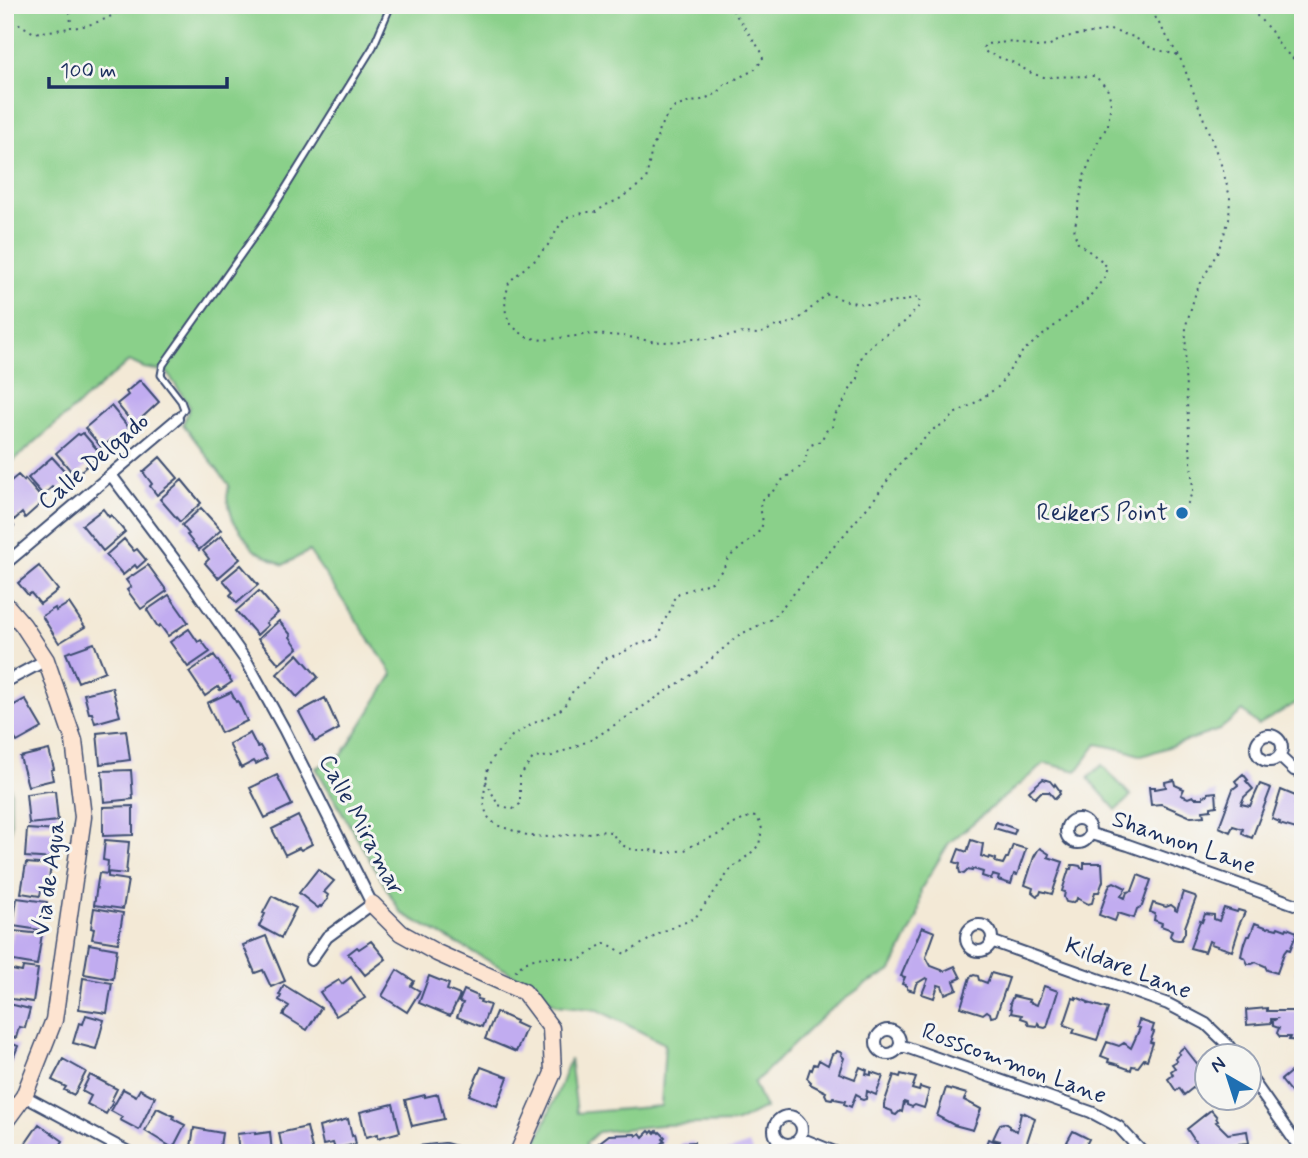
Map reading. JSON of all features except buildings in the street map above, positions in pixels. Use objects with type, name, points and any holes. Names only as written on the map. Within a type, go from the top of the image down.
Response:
[{"type":"street","name":"Calle Delgado","points":[[5,564],[177,419]]},
{"type":"street","name":"Calle Miramar","points":[[111,475],[247,662],[284,729],[372,904],[401,933],[437,953],[524,992],[551,1028],[553,1073],[518,1153]]},
{"type":"street","name":"Via de Agua","points":[[5,604],[23,625],[46,660],[74,741],[83,817],[54,1020],[24,1096],[5,1122]]},
{"type":"street","points":[[5,682],[46,660]]},
{"type":"street","points":[[1279,755],[1294,770],[1303,773]]},
{"type":"street","name":"Shannon Lane","points":[[1091,834],[1303,907]]},
{"type":"street","points":[[311,960],[327,937],[372,904]]},
{"type":"street","name":"Kildare Lane","points":[[991,941],[1168,1004],[1206,1024],[1225,1042]]},
{"type":"street","name":"Rosscommon Lane","points":[[900,1045],[1091,1112],[1119,1127],[1143,1153]]},
{"type":"street","points":[[24,1096],[130,1153]]},
{"type":"street","points":[[1262,1096],[1296,1148]]},
{"type":"street","points":[[800,1138],[837,1153]]},
{"type":"street","points":[[410,1153],[445,1149],[459,1153]]},
{"type":"lane","points":[[177,419],[184,409],[161,374],[163,365],[267,218],[373,47],[391,5]]},
{"type":"path","points":[[70,5],[71,28]]},
{"type":"path","points":[[5,56],[9,48],[8,29],[11,23],[16,22],[34,33],[89,26],[128,5]]},
{"type":"path","points":[[505,982],[521,965],[540,956],[581,959],[604,943],[625,954],[662,932],[688,922],[695,918],[731,869],[759,845],[762,829],[759,821],[751,816],[685,850],[664,853],[633,850],[607,831],[548,837],[530,836],[496,825],[487,816],[483,801],[485,780],[492,759],[512,736],[563,708],[573,691],[591,676],[604,659],[660,635],[673,600],[679,593],[712,582],[729,557],[756,536],[763,524],[761,500],[804,464],[811,445],[821,440],[832,427],[834,416],[858,379],[859,362],[864,353],[873,343],[906,321],[920,305],[919,297],[874,304],[852,300],[843,302],[830,294],[798,320],[764,332],[681,341],[650,341],[592,334],[535,340],[526,337],[512,326],[505,306],[509,282],[537,259],[567,217],[596,212],[646,180],[659,128],[675,107],[718,93],[724,85],[758,67],[763,59],[761,51],[729,5]]},
{"type":"path","points":[[1148,5],[1182,62],[1222,167],[1230,197],[1229,220],[1218,251],[1196,292],[1186,325],[1185,374],[1194,490],[1186,508]]},
{"type":"path","points":[[1247,5],[1271,31],[1281,48],[1303,67]]},
{"type":"path","points":[[485,780],[498,804],[513,809],[520,804],[520,776],[533,758],[552,756],[593,739],[696,673],[739,635],[772,619],[872,502],[900,463],[934,429],[998,387],[1023,351],[1086,301],[1104,278],[1107,267],[1078,243],[1074,232],[1084,176],[1108,125],[1111,101],[1107,88],[1095,76],[1044,77],[1033,74],[1012,62],[987,53],[983,49],[985,44],[1008,41],[1037,47],[1048,46],[1065,37],[1110,30],[1134,37],[1151,48],[1177,55]]},
{"type":"green space","points":[[5,5],[1303,5],[1303,699],[1258,725],[1243,711],[1219,730],[1142,756],[1097,744],[1077,771],[1045,763],[949,843],[921,889],[918,916],[891,971],[864,985],[826,1013],[754,1083],[765,1108],[735,1123],[661,1125],[598,1132],[586,1143],[587,1153],[532,1153],[570,1059],[577,1113],[661,1106],[665,1044],[598,1010],[557,1005],[506,970],[401,913],[316,768],[342,755],[393,674],[309,551],[283,565],[254,550],[233,520],[227,498],[229,485],[183,424],[190,407],[167,372],[144,368],[129,361],[5,468]]},
{"type":"green space","points":[[5,764],[11,791],[11,828],[5,863]]},
{"type":"green space","points":[[1102,765],[1131,796],[1116,810],[1088,778]]},
{"type":"place","name":"Reikers Point","points":[[1182,513]]}]
